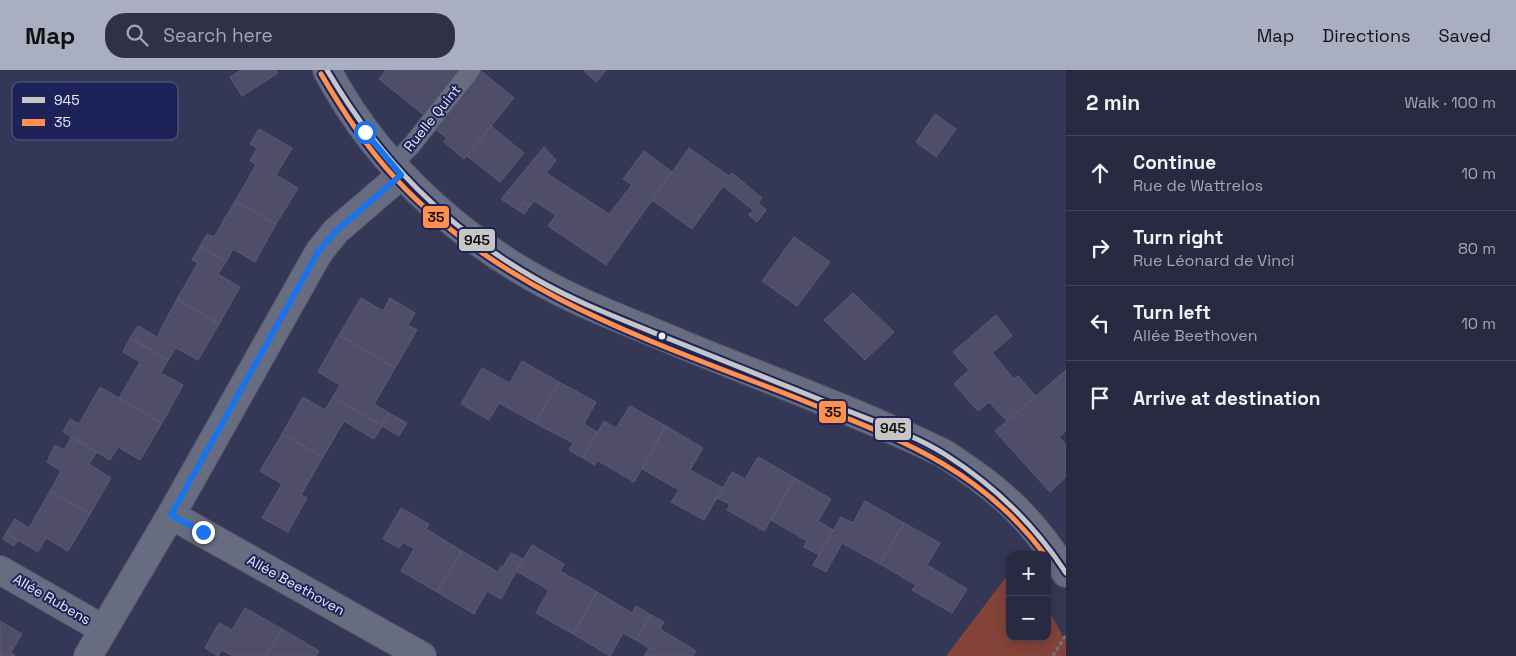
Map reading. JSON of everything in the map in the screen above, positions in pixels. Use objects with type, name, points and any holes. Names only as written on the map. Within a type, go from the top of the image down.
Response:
[{"type":"street","points":[[327,70],[351,112],[396,170],[456,224],[507,260],[552,287],[592,306],[944,453],[998,490],[1019,510],[1042,537],[1066,573]]},
{"type":"street","points":[[88,656],[171,515],[318,252],[396,170]]},
{"type":"street","name":"Allée Beethoven","points":[[171,515],[422,656]]},
{"type":"street","name":"Allée Rubens","points":[[0,570],[104,629]]},
{"type":"lane","name":"Ruelle Quint","points":[[396,170],[411,146],[471,70]]},
{"type":"path","points":[[1052,656],[1066,636]]},
{"type":"shaded area","points":[[1006,577],[1006,641],[1051,641],[1051,614],[1066,642],[1066,656],[946,656]]},
{"type":"building","points":[[241,70],[276,70],[278,73],[242,96],[230,77]]},
{"type":"building","points":[[386,70],[462,70],[425,116],[379,79]]},
{"type":"building","points":[[476,70],[480,70],[514,98],[464,159],[444,142],[447,138],[431,126]]},
{"type":"building","points":[[585,70],[606,70],[596,82]]},
{"type":"building","points":[[935,114],[956,129],[936,157],[916,142]]},
{"type":"building","points":[[491,126],[524,153],[500,182],[467,156]]},
{"type":"building","points":[[259,129],[292,148],[276,175],[298,188],[276,224],[235,201],[256,165],[250,161],[257,148],[250,144]]},
{"type":"building","points":[[544,147],[556,160],[546,173],[609,214],[632,185],[623,179],[644,151],[672,172],[606,265],[548,226],[556,215],[534,201],[530,206],[524,201],[518,210],[501,199]]},
{"type":"building","points":[[689,148],[729,176],[732,173],[762,198],[758,203],[766,210],[757,222],[749,215],[753,210],[723,186],[692,229],[652,200]]},
{"type":"building","points":[[235,201],[276,224],[255,262],[233,249],[226,262],[200,246],[207,234],[214,237]]},
{"type":"building","points":[[524,201],[530,206],[524,214],[518,210]]},
{"type":"building","points":[[794,237],[830,262],[797,306],[762,281]]},
{"type":"building","points":[[200,246],[226,262],[218,274],[240,287],[219,324],[177,299],[198,263],[192,260]]},
{"type":"building","points":[[853,293],[894,332],[865,360],[824,320]]},
{"type":"building","points":[[361,298],[383,311],[390,298],[415,313],[408,325],[417,330],[395,368],[339,335]]},
{"type":"building","points":[[177,299],[219,324],[198,360],[176,348],[168,360],[130,338],[138,326],[157,337]]},
{"type":"building","points":[[996,315],[1012,336],[992,353],[1014,379],[1018,376],[1036,396],[1007,421],[989,402],[978,411],[954,384],[969,370],[953,352]]},
{"type":"building","points":[[339,335],[395,368],[374,404],[389,413],[382,426],[333,397],[340,385],[318,372]]},
{"type":"building","points":[[130,338],[168,360],[161,373],[183,385],[162,423],[119,398],[140,362],[123,352]]},
{"type":"building","points":[[522,361],[559,382],[535,423],[499,403],[489,420],[461,404],[482,368],[510,383]]},
{"type":"building","points":[[1066,370],[1066,431],[1059,437],[1066,445],[1066,477],[1050,492],[995,431]]},
{"type":"building","points":[[559,382],[596,402],[584,424],[597,432],[583,458],[569,450],[573,443],[535,423]]},
{"type":"building","points":[[100,387],[162,423],[140,460],[118,447],[110,460],[63,432],[70,419],[79,424]]},
{"type":"building","points":[[303,397],[325,410],[333,397],[382,426],[374,439],[344,421],[323,457],[282,434]]},
{"type":"building","points":[[630,406],[666,426],[634,482],[597,460],[595,465],[583,458],[604,421],[616,428]]},
{"type":"building","points":[[389,413],[407,423],[399,436],[382,426]]},
{"type":"building","points":[[666,426],[703,448],[690,470],[723,488],[704,520],[671,502],[679,490],[642,469]]},
{"type":"building","points":[[282,434],[323,457],[301,495],[307,498],[288,532],[262,518],[282,484],[260,471]]},
{"type":"building","points":[[71,437],[97,452],[89,464],[111,478],[90,514],[50,491],[61,471],[47,462],[55,445],[64,450]]},
{"type":"building","points":[[758,457],[795,478],[764,531],[727,510],[730,504],[717,498],[732,472],[745,479]]},
{"type":"building","points":[[795,478],[831,499],[818,521],[833,530],[819,555],[804,547],[807,541],[771,520]]},
{"type":"building","points":[[50,491],[90,514],[68,551],[46,538],[38,552],[6,533],[15,519],[29,528]]},
{"type":"building","points":[[865,501],[904,523],[880,564],[842,543],[826,572],[813,565],[841,517],[853,523]]},
{"type":"building","points":[[401,508],[429,524],[426,529],[462,551],[437,592],[401,571],[414,549],[403,542],[399,548],[383,539]]},
{"type":"building","points":[[904,523],[940,543],[927,565],[967,589],[952,613],[912,590],[916,585],[880,564]]},
{"type":"building","points":[[6,533],[18,540],[14,546],[3,539]]},
{"type":"building","points":[[532,545],[564,564],[560,571],[597,592],[573,634],[536,613],[549,590],[516,571]]},
{"type":"building","points":[[462,551],[498,572],[511,553],[523,559],[501,599],[487,591],[474,614],[437,592]]},
{"type":"building","points":[[597,592],[632,613],[636,606],[651,615],[636,640],[623,633],[610,656],[573,634]]},
{"type":"building","points":[[245,608],[282,629],[266,656],[233,656],[222,650],[218,656],[205,648],[219,623],[232,630]]},
{"type":"building","points":[[651,615],[664,622],[660,629],[696,651],[693,656],[644,656],[649,648],[636,640]]},
{"type":"building","points":[[0,621],[22,634],[11,652],[15,656],[0,656]]},
{"type":"building","points":[[282,629],[319,651],[316,656],[266,656]]},
{"type":"transit line","name":"945","points":[[327,70],[347,103],[369,133],[417,189],[472,237],[503,259],[550,287],[595,308],[892,428],[933,447],[964,467],[1012,507],[1041,538],[1066,573]]},
{"type":"transit line","name":"35","points":[[321,74],[356,128],[396,179],[439,220],[485,255],[535,286],[640,337],[804,401],[906,444],[966,478],[994,500],[1020,525],[1042,551]]},
{"type":"route","points":[[203,532],[171,515],[318,252],[336,231],[373,197],[401,175],[365,132]]}]
